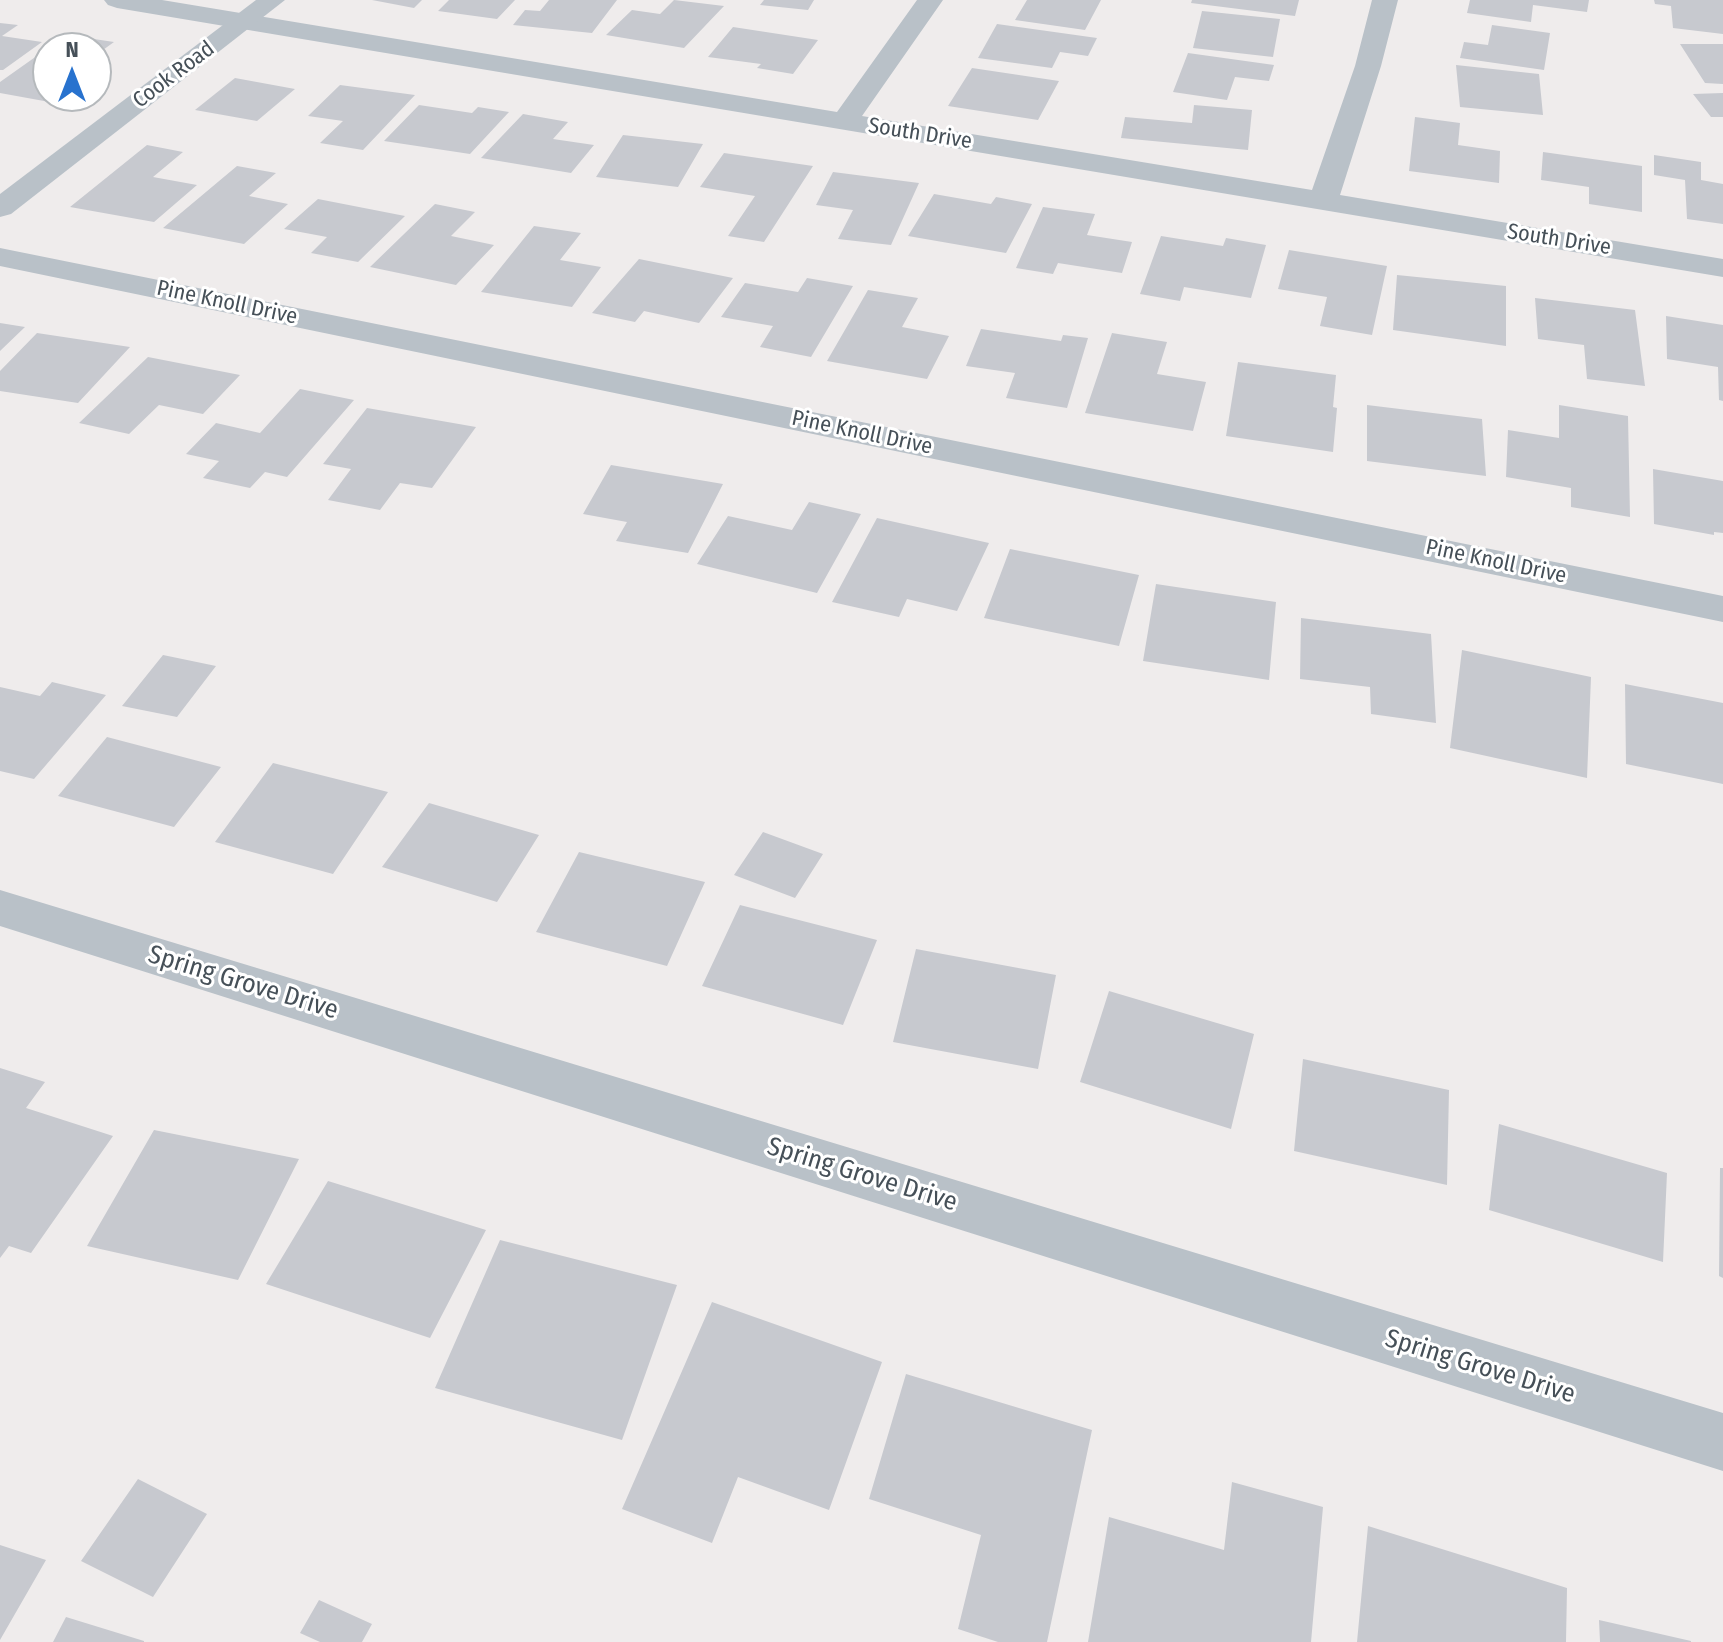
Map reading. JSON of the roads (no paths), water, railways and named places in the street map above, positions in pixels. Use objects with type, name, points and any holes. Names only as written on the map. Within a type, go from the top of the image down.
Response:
[{"type":"street","name":"South Drive","points":[[117,0],[1723,268]]},
{"type":"street","name":"Cook Road","points":[[0,208],[272,0]]},
{"type":"street","points":[[845,121],[930,0]]},
{"type":"street","points":[[1323,201],[1368,66],[1385,0]]},
{"type":"street","name":"Pine Knoll Drive","points":[[0,257],[1723,609]]},
{"type":"street","name":"Spring Grove Drive","points":[[0,908],[1723,1442]]}]
